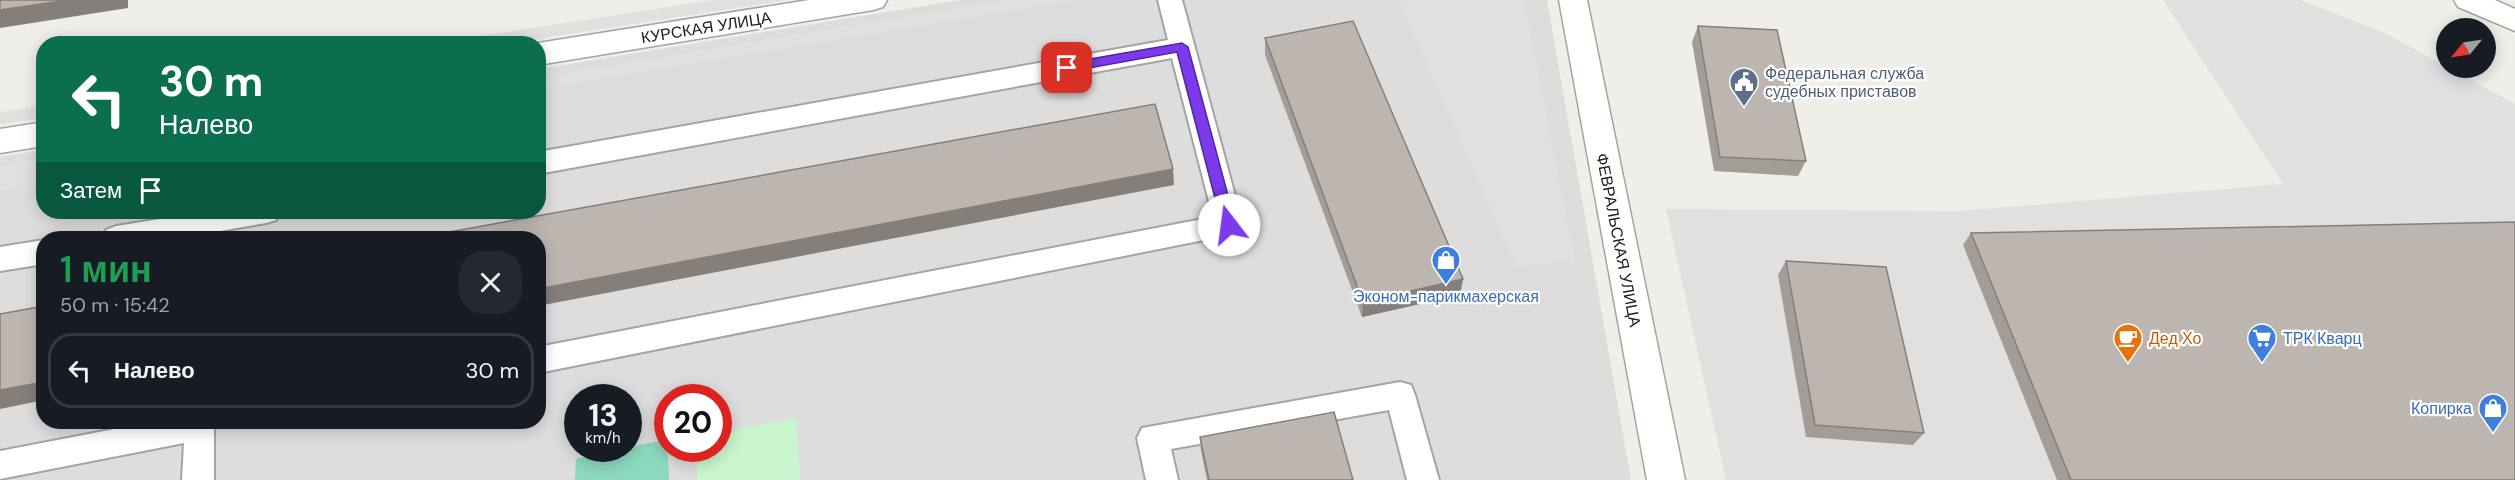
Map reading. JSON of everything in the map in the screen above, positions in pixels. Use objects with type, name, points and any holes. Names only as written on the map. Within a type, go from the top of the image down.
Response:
[{"type":"street","name":"КУРСКАЯ УЛИЦА","points":[[546,53],[873,0]]},
{"type":"street","name":"ФЕВРАЛЬСКАЯ УЛИЦА","points":[[1573,0],[1665,480]]},
{"type":"street","points":[[2468,0],[2515,21]]},
{"type":"street","points":[[0,141],[36,135]]},
{"type":"lane","points":[[546,358],[1229,225],[1170,0]]},
{"type":"lane","points":[[546,162],[1182,47]]},
{"type":"lane","points":[[156,231],[226,219]]},
{"type":"lane","points":[[0,259],[36,253]]},
{"type":"lane","points":[[1162,480],[1153,438],[1400,394],[1423,480]]},
{"type":"lane","points":[[0,465],[185,429]]},
{"type":"lane","points":[[198,480],[200,429]]},
{"type":"shaded area","points":[[713,0],[787,0],[546,38],[481,36]]},
{"type":"shaded area","points":[[960,0],[1547,0],[1631,480],[0,480],[0,157],[36,151],[36,219],[546,219],[546,68]]},
{"type":"shaded area","points":[[1007,0],[1074,0],[546,88],[546,76]]},
{"type":"shaded area","points":[[1399,0],[1524,0],[1575,261],[1516,266]]},
{"type":"shaded area","points":[[2163,0],[2300,0],[2383,32],[2436,61],[2436,78],[2467,78],[2515,104],[2515,480],[1726,480],[1666,209],[1959,211],[2283,184]]},
{"type":"shaded area","points":[[36,106],[36,119],[0,124],[0,112]]},
{"type":"shaded area","points":[[36,160],[36,184],[0,190],[0,166]]},
{"type":"green space","points":[[796,418],[800,480],[697,480],[697,462],[732,462],[732,430]]},
{"type":"green space","points":[[654,442],[654,462],[668,462],[669,480],[575,480],[576,462],[642,462],[642,444]]},
{"type":"building","points":[[0,0],[68,0],[0,10]]},
{"type":"building","points":[[1353,21],[1463,279],[1363,302],[1265,38]]},
{"type":"building","name":"Федеральная служба судебных приставов","points":[[1698,26],[1777,30],[1806,161],[1720,157]]},
{"type":"building","points":[[1155,104],[1173,169],[546,287],[546,231],[455,231],[521,219],[546,219],[546,214]]},
{"type":"building","name":"ТРК Кварц","points":[[2515,222],[2515,480],[2071,480],[1971,233]]},
{"type":"building","points":[[1786,261],[1886,267],[1924,433],[1815,425]]},
{"type":"building","points":[[36,307],[36,383],[0,390],[0,314]]},
{"type":"building","points":[[1334,412],[1353,480],[1209,480],[1200,437]]},
{"type":"place","name":"Федеральная служба судебных приставов","points":[[1744,108]]},
{"type":"place","name":"Эконом-парикмахерская","points":[[1446,286]]},
{"type":"place","name":"Дед Хо","points":[[2128,364]]},
{"type":"place","name":"ТРК Кварц","points":[[2262,364]]},
{"type":"place","name":"Копирка","points":[[2493,434]]},
{"type":"route","points":[[1067,68],[1182,47],[1229,225]]}]
